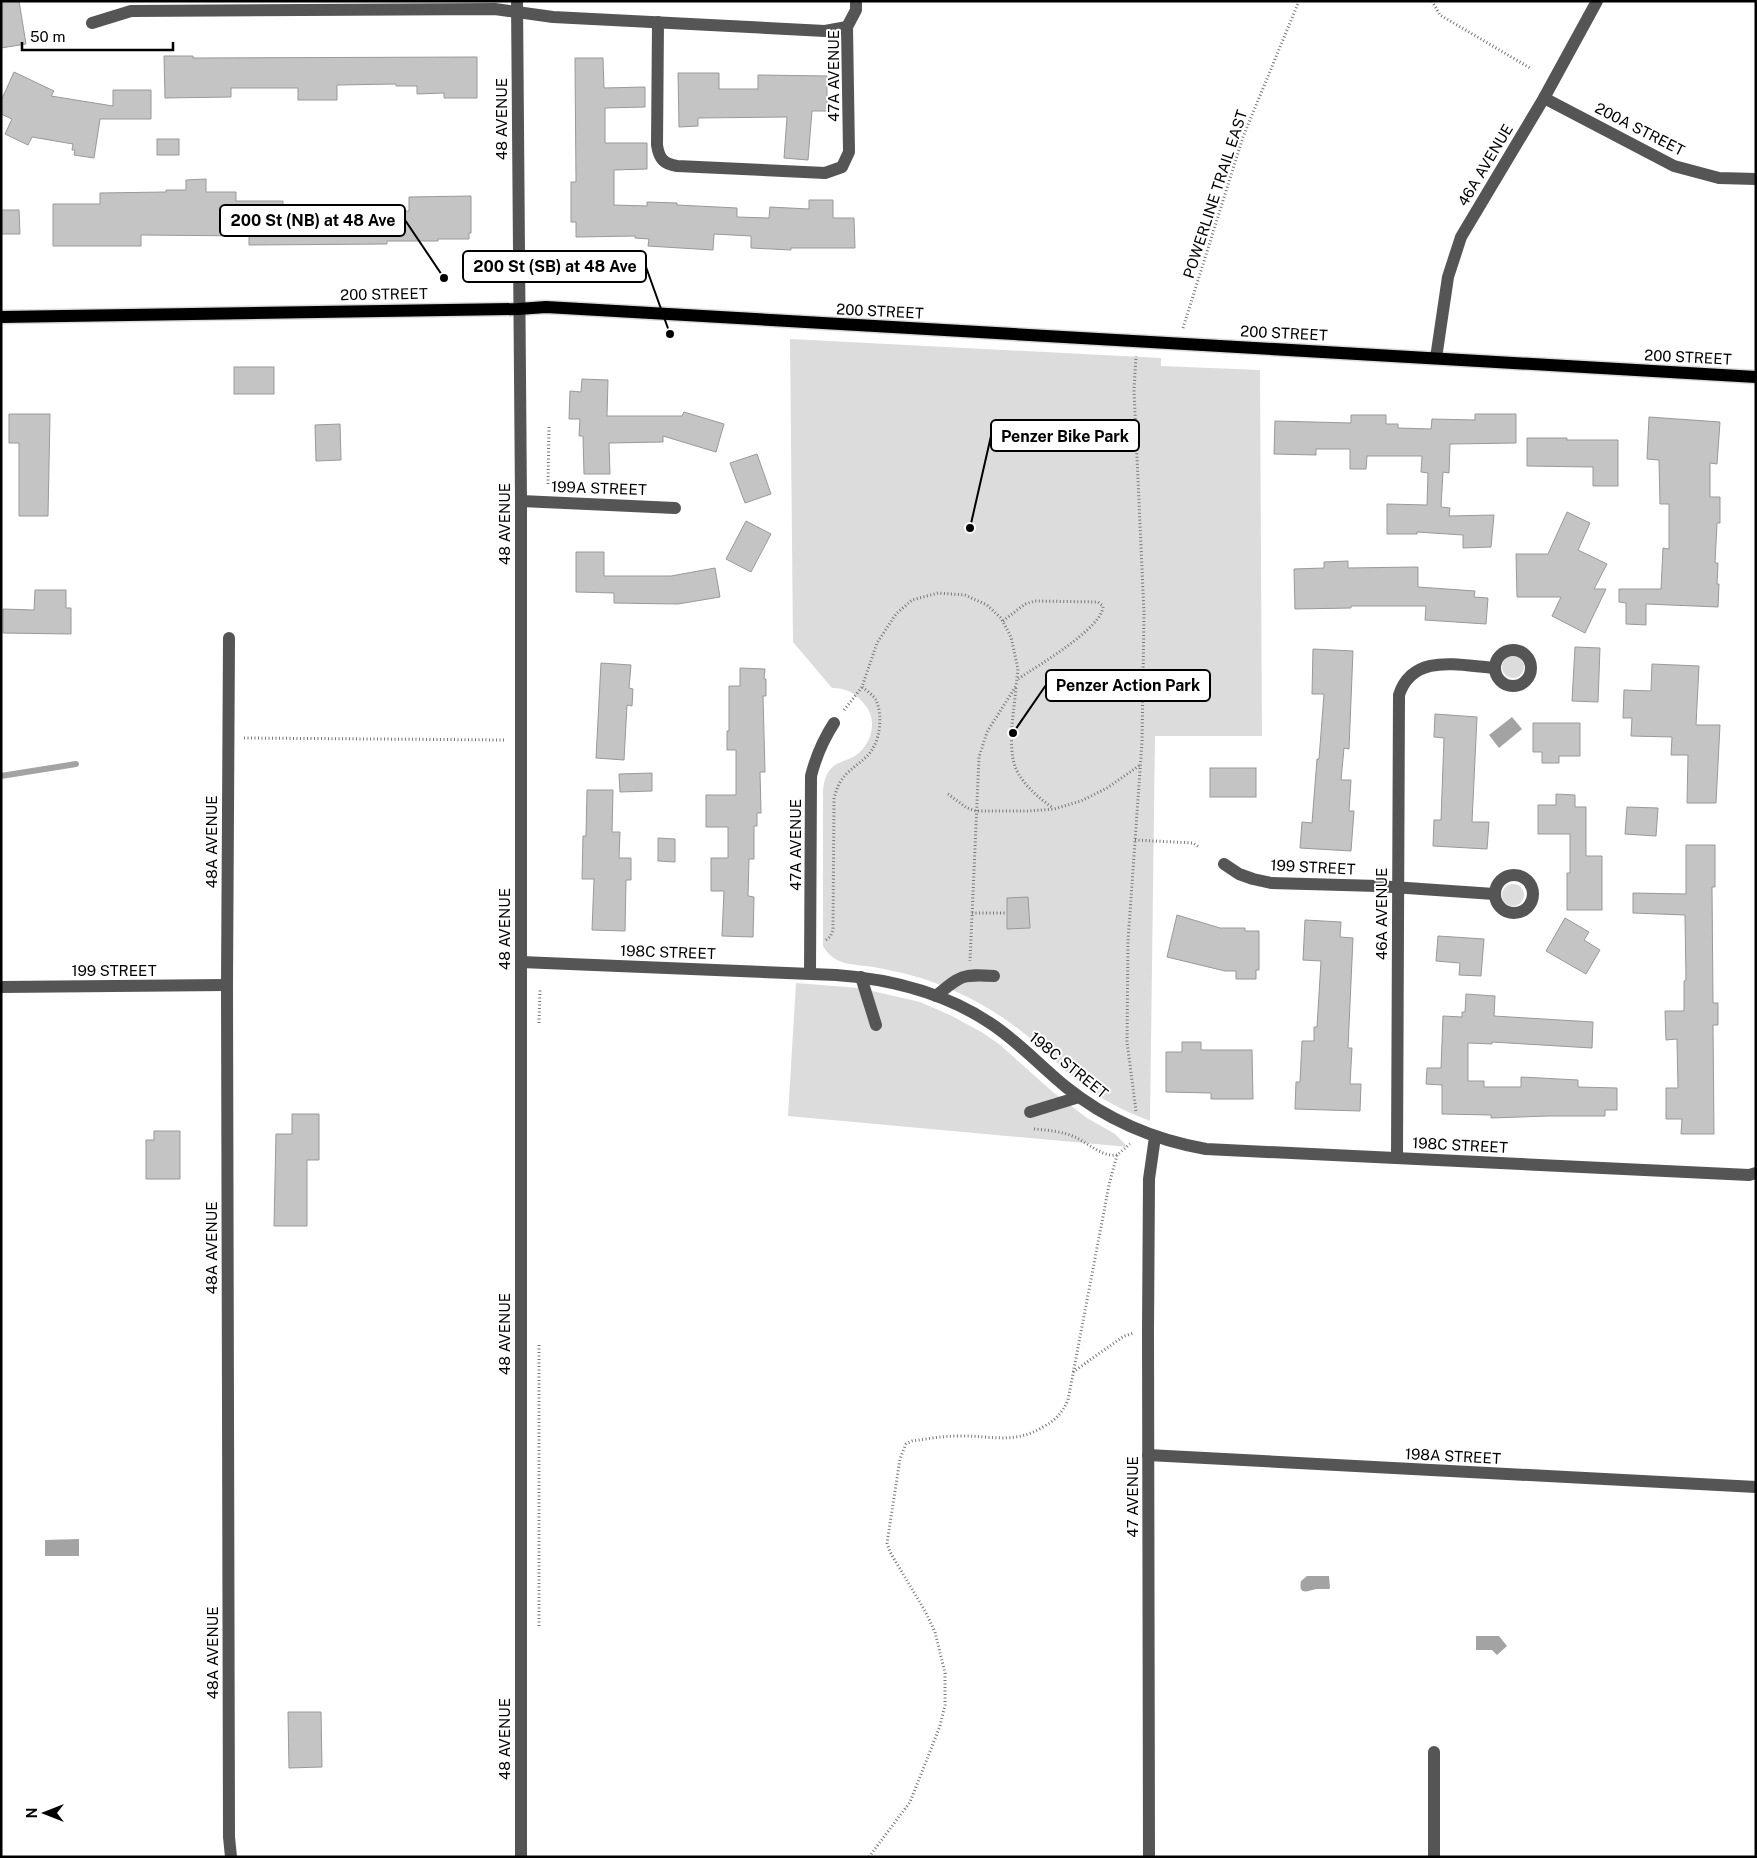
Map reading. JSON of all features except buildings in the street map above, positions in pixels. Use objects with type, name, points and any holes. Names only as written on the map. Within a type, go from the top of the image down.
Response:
[{"type":"main road","name":"200 STREET","points":[[1,317],[558,308],[1756,377]]},
{"type":"street","name":"47A AVENUE","points":[[658,22],[657,144],[658,153],[662,160],[669,165],[678,166],[825,173],[842,167],[849,152],[848,27],[856,10],[856,1]]},
{"type":"street","name":"46A AVENUE","points":[[1436,358],[1448,277],[1461,236],[1544,98],[1597,1]]},
{"type":"street","points":[[92,23],[131,12],[495,9],[517,6],[553,17],[825,31],[848,27]]},
{"type":"street","name":"48 AVENUE","points":[[517,6],[521,501],[521,1857]]},
{"type":"street","name":"200A STREET","points":[[1544,98],[1674,166],[1719,178],[1756,179]]},
{"type":"street","name":"199A STREET","points":[[521,501],[675,508]]},
{"type":"street","name":"48A AVENUE","points":[[228,638],[226,985],[228,1837],[231,1857]]},
{"type":"street","name":"46A AVENUE","points":[[1397,1158],[1398,706],[1402,685],[1410,674],[1422,667],[1437,664],[1495,668]]},
{"type":"street","name":"47A AVENUE","points":[[810,973],[811,776],[823,740],[834,723]]},
{"type":"street","name":"199 STREET","points":[[1224,864],[1238,874],[1272,883],[1494,894]]},
{"type":"street","name":"198C STREET","points":[[521,962],[861,976],[916,989],[936,996],[989,1022],[1079,1096],[1122,1123],[1155,1137],[1188,1146],[1220,1151],[1749,1175],[1756,1173]]},
{"type":"street","points":[[936,996],[956,980],[970,975],[994,976]]},
{"type":"street","points":[[861,976],[876,1024]]},
{"type":"street","name":"199 STREET","points":[[1,987],[226,985]]},
{"type":"street","points":[[1030,1112],[1079,1096]]},
{"type":"street","name":"47 AVENUE","points":[[1149,1857],[1149,1179],[1155,1137]]},
{"type":"street","name":"198A STREET","points":[[1148,1455],[1756,1487]]},
{"type":"street","points":[[1434,1752],[1434,1857]]},
{"type":"path","name":"POWERLINE TRAIL EAST","points":[[1188,311],[1242,137],[1299,1]]},
{"type":"path","points":[[1432,1],[1440,16],[1530,68]]},
{"type":"path","points":[[1136,360],[1134,390],[1144,614],[1140,765],[1128,940],[1127,1042],[1136,1112]]},
{"type":"path","points":[[548,484],[549,427]]},
{"type":"path","points":[[834,723],[862,686],[877,642],[896,614],[912,600],[938,593],[965,595],[988,605],[1003,621],[1011,637],[1018,669],[1012,753],[1016,768],[1037,796],[1054,809]]},
{"type":"path","points":[[1003,621],[1026,604],[1035,601],[1098,602],[1103,606],[1103,612],[1097,622],[1083,634],[1017,679]]},
{"type":"path","points":[[825,941],[830,937],[833,930],[834,799],[837,787],[843,776],[874,748],[879,730],[879,709],[875,698],[862,686]]},
{"type":"path","points":[[962,963],[970,961],[979,757],[988,732],[1016,686]]},
{"type":"path","points":[[243,738],[508,740]]},
{"type":"path","points":[[948,794],[967,808],[976,810],[1027,811],[1054,809],[1081,801],[1107,788],[1140,765]]},
{"type":"path","points":[[1134,840],[1193,843],[1199,847]]},
{"type":"path","points":[[972,913],[1007,913]]},
{"type":"path","points":[[1032,1129],[1055,1131],[1071,1135],[1109,1156],[1117,1155],[1130,1145]]},
{"type":"path","points":[[869,1857],[910,1802],[940,1726],[945,1705],[945,1673],[935,1632],[890,1552],[887,1543],[900,1459],[906,1444],[912,1441],[957,1436],[1013,1438],[1031,1434],[1052,1422],[1063,1412],[1068,1400],[1109,1185],[1117,1155]]},
{"type":"path","points":[[1073,1372],[1117,1340],[1134,1333]]},
{"type":"shaded area","points":[[790,339],[1161,358],[1161,366],[1260,370],[1262,736],[1155,736],[1150,1121],[1093,1093],[1024,1033],[979,1003],[924,979],[839,961],[828,953],[823,946],[824,782],[832,768],[855,756],[866,746],[872,725],[869,711],[862,701],[850,692],[832,688],[793,642]]},
{"type":"shaded area","points":[[1513,656],[1521,659],[1524,667],[1521,675],[1513,678],[1505,675],[1502,667],[1505,659]]},
{"type":"shaded area","points":[[1512,717],[1522,729],[1499,748],[1489,735]]},
{"type":"shaded area","points":[[1513,884],[1521,887],[1524,895],[1521,903],[1513,906],[1505,903],[1502,895],[1505,887]]},
{"type":"shaded area","points":[[796,983],[859,988],[920,1002],[952,1016],[999,1044],[1054,1093],[1087,1118],[1115,1134],[1128,1147],[788,1116]]},
{"type":"shaded area","points":[[79,1539],[79,1556],[45,1556],[45,1540]]},
{"type":"shaded area","points":[[1307,1576],[1329,1576],[1330,1588],[1302,1591],[1301,1581]]},
{"type":"shaded area","points":[[1476,1636],[1499,1636],[1507,1646],[1497,1655],[1492,1650],[1476,1650]]},
{"type":"waterway","points":[[1,776],[76,764]]},
{"type":"place","name":"200 St (NB) at 48 Ave","points":[[444,278]]},
{"type":"place","name":"200 St (SB) at 48 Ave","points":[[670,334]]},
{"type":"place","name":"Penzer Bike Park","points":[[970,528]]},
{"type":"place","name":"Penzer Action Park","points":[[1013,733]]}]
